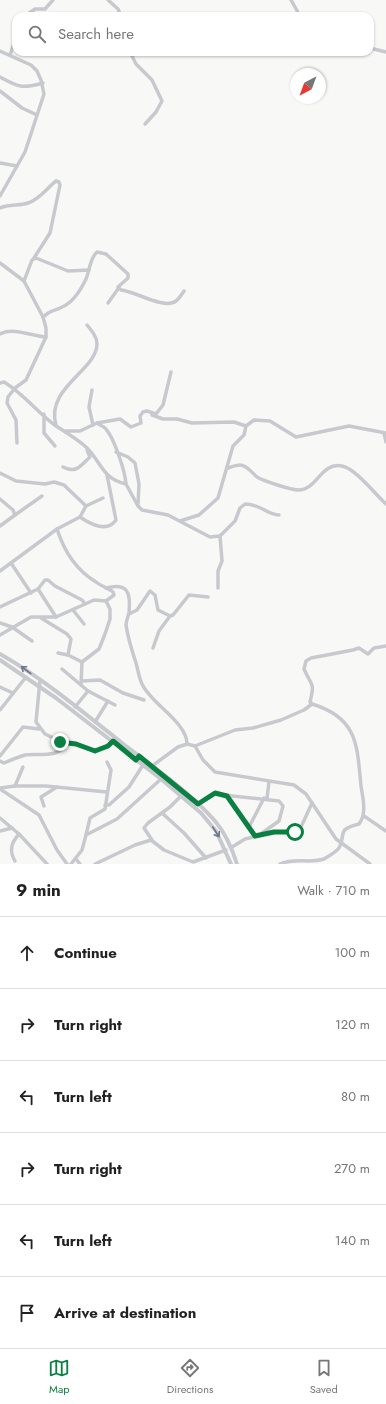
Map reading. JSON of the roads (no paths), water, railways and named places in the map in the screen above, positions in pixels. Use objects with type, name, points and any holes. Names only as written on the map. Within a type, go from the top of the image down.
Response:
[{"type":"street","points":[[31,12],[35,9],[46,9],[53,0]]},
{"type":"street","points":[[108,0],[119,12]]},
{"type":"street","points":[[291,0],[298,12]]},
{"type":"street","points":[[0,53],[10,55],[12,49]]},
{"type":"street","points":[[374,49],[386,52]]},
{"type":"street","points":[[0,196],[24,152],[44,94],[43,83],[37,71],[31,65],[12,56]]},
{"type":"street","points":[[132,56],[136,64],[152,80],[162,101],[156,112],[144,124]]},
{"type":"street","points":[[0,77],[12,84],[27,88],[43,83]]},
{"type":"street","points":[[0,98],[1,92],[26,110],[37,115]]},
{"type":"street","points":[[0,163],[17,166]]},
{"type":"street","points":[[0,208],[6,205],[28,203],[40,196],[54,182],[59,182],[60,186],[50,233],[34,258],[24,281]]},
{"type":"street","points":[[43,317],[50,310],[61,308],[68,303],[86,281],[93,255],[101,252],[106,254],[128,276],[108,303]]},
{"type":"street","points":[[34,258],[68,271],[89,270]]},
{"type":"street","points":[[0,263],[24,281],[43,317],[46,337],[26,380],[15,388],[8,397],[8,403],[16,420],[18,443]]},
{"type":"street","points":[[118,289],[133,292],[158,302],[169,303],[176,301],[184,291]]},
{"type":"street","points":[[56,426],[54,411],[63,392],[89,364],[96,349],[95,336],[87,325]]},
{"type":"street","points":[[0,334],[11,330],[32,336],[46,337]]},
{"type":"street","points":[[143,412],[147,411],[156,414],[161,410],[165,401],[171,372]]},
{"type":"street","points":[[0,383],[4,382],[15,388],[56,426],[66,431],[85,446],[91,452],[99,467],[117,482],[126,484]]},
{"type":"street","points":[[92,390],[89,407],[92,425]]},
{"type":"street","points":[[66,431],[80,431],[97,423],[120,419],[131,427],[141,423],[140,416],[143,412]]},
{"type":"street","points":[[143,412],[163,419],[176,419],[192,423],[234,422],[246,426]]},
{"type":"street","points":[[44,414],[44,433],[55,446]]},
{"type":"street","points":[[180,521],[199,516],[218,498],[228,468],[233,446],[244,435],[246,426],[254,420],[270,421],[296,437],[349,426],[385,433],[386,442]]},
{"type":"street","points":[[97,423],[108,433],[124,471],[126,484],[138,506],[142,510],[168,515],[210,537],[220,536],[235,521],[240,508],[246,504],[255,504],[273,515],[279,515]]},
{"type":"street","points":[[63,467],[73,470],[80,468],[90,456],[85,446]]},
{"type":"street","points":[[116,452],[128,456],[135,462],[138,484],[138,506]]},
{"type":"street","points":[[228,468],[240,465],[246,467],[260,478],[287,488],[298,490],[310,486],[323,471],[330,467],[342,466],[356,474],[386,504]]},
{"type":"street","points":[[80,517],[92,526],[98,527],[116,520],[108,476],[103,470]]},
{"type":"street","points":[[0,473],[16,481],[45,484],[54,482],[64,485],[86,506]]},
{"type":"street","points":[[0,526],[42,496]]},
{"type":"street","points":[[0,571],[57,529],[80,517],[86,506],[103,498]]},
{"type":"street","points":[[0,499],[13,510],[15,515]]},
{"type":"street","points":[[0,635],[12,627],[31,618],[56,617],[94,600],[106,601],[114,594],[80,570],[61,543],[57,529]]},
{"type":"street","points":[[218,588],[218,571],[222,561],[220,536]]},
{"type":"street","points":[[11,563],[31,593]]},
{"type":"street","points":[[0,607],[38,589],[45,580],[48,580],[55,586],[82,600],[85,604]]},
{"type":"street","points":[[106,588],[122,585],[126,589],[129,600],[129,614],[126,623],[142,684],[152,698],[180,727],[187,737],[187,744]]},
{"type":"street","points":[[38,589],[56,617]]},
{"type":"street","points":[[129,614],[137,610],[150,591],[155,595],[158,610],[170,616]]},
{"type":"street","points":[[153,648],[159,631],[189,595],[208,597]]},
{"type":"street","points":[[81,683],[80,671],[82,662],[99,648],[110,619],[110,609],[106,601]]},
{"type":"street","points":[[73,610],[84,624]]},
{"type":"street","points":[[41,618],[67,634],[71,640],[68,655]]},
{"type":"street","points":[[0,623],[12,627],[32,641]]},
{"type":"street","points":[[312,704],[310,702],[314,694],[313,685],[304,669],[306,661],[311,658],[359,648],[368,654],[374,648],[386,646]]},
{"type":"street","points":[[58,653],[68,655],[82,662]]},
{"type":"street","points":[[0,654],[18,664],[95,722],[138,758],[143,765],[201,813],[216,831],[226,850],[230,864]]},
{"type":"street","points":[[0,660],[39,686],[113,741],[152,766],[198,804],[215,822],[232,847],[237,864]]},
{"type":"street","points":[[62,668],[88,690],[115,705]]},
{"type":"street","points":[[0,710],[26,677]]},
{"type":"street","points":[[40,680],[36,722],[39,729],[49,737],[64,743],[76,744],[95,751],[108,746],[113,741]]},
{"type":"street","points":[[81,683],[100,680],[122,692],[144,700]]},
{"type":"street","points":[[0,687],[12,693]]},
{"type":"street","points":[[75,707],[88,690]]},
{"type":"street","points":[[95,722],[108,701]]},
{"type":"street","points":[[152,766],[178,747],[187,744],[195,746],[235,730],[253,728],[281,720],[304,710],[312,704]]},
{"type":"street","points":[[280,864],[287,862],[314,864],[339,848],[343,832],[349,827],[359,824],[364,816],[360,764],[356,740],[338,716],[312,704]]},
{"type":"street","points":[[0,756],[23,727],[39,729]]},
{"type":"street","points":[[0,761],[4,763],[26,755],[52,754],[59,751],[64,743]]},
{"type":"street","points":[[195,746],[203,760],[215,772],[294,785],[306,794],[336,839],[370,864]]},
{"type":"street","points":[[71,864],[82,850],[89,820],[92,816],[103,811],[111,770],[107,762]]},
{"type":"street","points":[[105,804],[109,805],[129,786],[143,765]]},
{"type":"street","points":[[15,786],[23,767]]},
{"type":"street","points":[[86,835],[117,819],[161,779]]},
{"type":"street","points":[[249,827],[265,798],[269,782]]},
{"type":"street","points":[[0,789],[15,786],[57,787],[107,792]]},
{"type":"street","points":[[44,806],[41,797],[57,787]]},
{"type":"street","points":[[0,789],[39,815],[57,850],[68,864]]},
{"type":"street","points":[[198,804],[215,793],[227,796],[279,800],[282,803],[282,813],[276,825],[232,847]]},
{"type":"street","points":[[181,796],[144,828],[152,840],[164,850],[194,863],[226,850]]},
{"type":"street","points":[[227,796],[256,836]]},
{"type":"street","points":[[256,836],[274,832],[295,832],[301,827],[312,803]]},
{"type":"street","points":[[162,812],[184,833],[206,858]]},
{"type":"street","points":[[364,816],[386,831]]},
{"type":"street","points":[[0,818],[12,828],[47,864]]},
{"type":"street","points":[[0,831],[12,828]]},
{"type":"street","points":[[15,861],[11,855],[11,850],[18,834]]},
{"type":"street","points":[[95,864],[135,845],[152,840]]},
{"type":"street","points":[[76,859],[80,864]]}]
